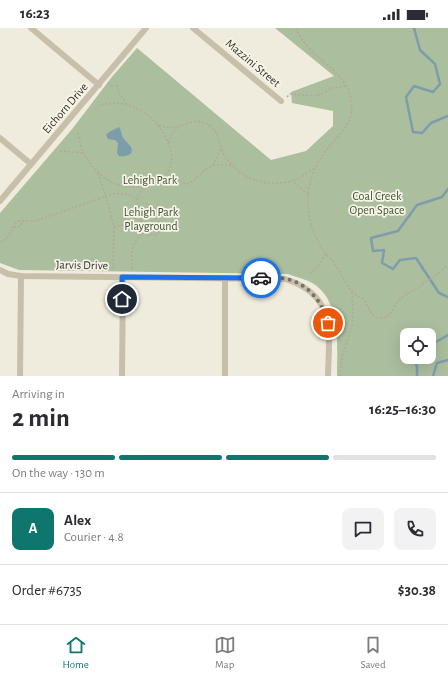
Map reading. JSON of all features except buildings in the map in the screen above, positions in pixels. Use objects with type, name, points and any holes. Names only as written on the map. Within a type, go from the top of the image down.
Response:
[{"type":"street","points":[[31,28],[99,85]]},
{"type":"street","name":"Eichorn Drive","points":[[0,201],[146,28]]},
{"type":"street","name":"Mazzini Street","points":[[193,28],[281,101]]},
{"type":"street","points":[[0,138],[31,164]]},
{"type":"street","name":"Jarvis Drive","points":[[0,270],[8,274],[21,276],[285,279],[299,283],[310,291],[325,310],[328,323],[328,376]]},
{"type":"street","points":[[20,376],[21,276]]},
{"type":"street","points":[[122,277],[122,376]]},
{"type":"street","points":[[225,278],[225,376]]},
{"type":"path","points":[[296,28],[304,41],[339,76],[346,86],[352,108],[347,127],[324,153],[315,168],[308,195],[309,212],[314,234],[326,254],[335,264],[352,291],[363,300],[374,317],[380,318],[386,317],[391,313],[400,300],[448,264]]},
{"type":"path","points":[[116,85],[126,104]]},
{"type":"path","points":[[290,94],[314,96],[330,88],[346,86]]},
{"type":"path","points":[[98,106],[126,104],[148,115],[159,125],[169,144],[171,160],[167,173],[163,178],[154,184],[143,187],[121,186],[98,173]]},
{"type":"path","points":[[159,125],[177,127],[194,121],[209,125],[216,131],[221,148],[231,165],[247,177],[258,182],[281,184],[298,179],[315,168]]},
{"type":"path","points":[[169,144],[172,134],[177,127]]},
{"type":"path","points":[[78,133],[84,153],[98,173],[106,196],[114,227],[114,268]]},
{"type":"path","points":[[183,184],[188,184],[193,181],[214,164],[221,148]]},
{"type":"path","points":[[60,151],[84,153]]},
{"type":"path","points":[[214,164],[231,165]]},
{"type":"path","points":[[292,181],[308,195]]},
{"type":"path","points":[[132,268],[132,251],[134,244],[142,233],[141,221],[136,202],[143,187]]},
{"type":"path","points":[[0,242],[10,236],[18,221],[35,221],[106,196],[120,193],[128,194],[137,199]]},
{"type":"path","points":[[147,203],[148,217]]},
{"type":"path","points":[[154,217],[154,210],[157,206],[162,206],[168,210]]},
{"type":"path","points":[[124,225],[125,220],[129,217],[134,217],[141,221]]},
{"type":"path","points":[[124,225],[127,229],[132,230],[145,217],[154,217],[159,221],[160,224],[157,235],[142,233]]},
{"type":"path","points":[[14,227],[21,226],[23,220]]},
{"type":"path","points":[[114,227],[124,225]]},
{"type":"path","points":[[310,274],[319,265],[326,254]]},
{"type":"path","points":[[340,376],[342,356],[352,327],[352,291]]},
{"type":"green space","points":[[275,28],[448,28],[448,376],[337,376],[336,329],[331,306],[326,296],[316,285],[288,274],[19,270],[0,263],[0,213],[73,128],[111,78],[137,48],[271,160],[306,151],[333,126],[333,111],[292,103],[291,92],[334,76]]},
{"type":"water","points":[[119,127],[123,138],[132,150],[131,154],[126,156],[119,156],[117,153],[118,143],[115,140],[108,139],[106,135]]},
{"type":"waterway","points":[[414,28],[420,50],[435,64],[440,84],[433,92],[414,86],[406,97],[413,132],[422,133],[431,123],[448,116]]},
{"type":"waterway","points":[[448,189],[442,197],[417,205],[398,231],[371,238],[373,251],[384,250],[382,263],[393,269],[400,260],[416,258],[439,293],[448,297]]},
{"type":"waterway","points":[[436,342],[448,335]]},
{"type":"waterway","points":[[433,376],[437,363],[448,360]]},
{"type":"waterway","points":[[416,364],[417,376]]},
{"type":"way so far","points":[[261,278],[285,279],[299,283],[310,291],[318,300],[325,310],[328,323]]},
{"type":"route","points":[[122,299],[122,277],[261,278]]},
{"type":"park label","name":"Lehigh Park","points":[[150,180]]},
{"type":"park label","name":"Coal Creek Open Space","points":[[377,203]]},
{"type":"park label","name":"Lehigh Park Playground","points":[[151,219]]}]
